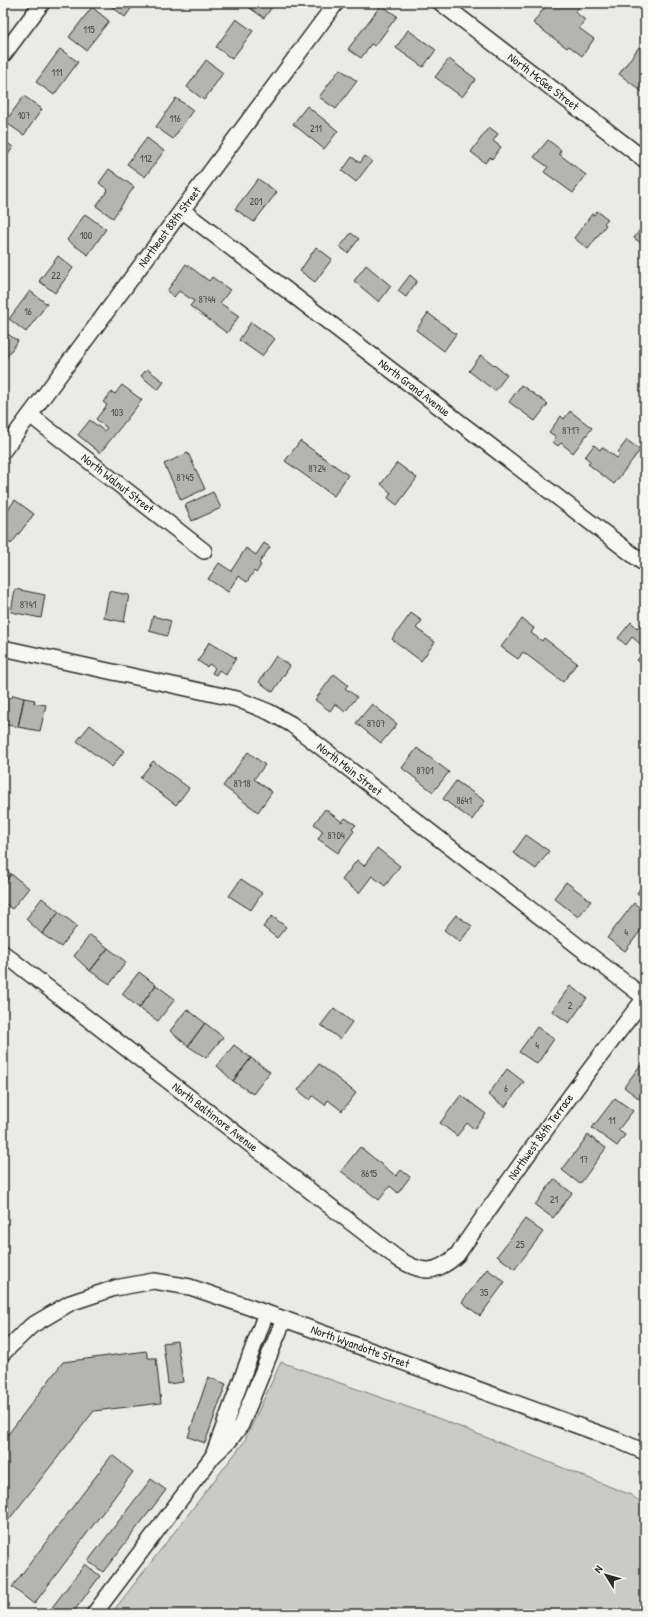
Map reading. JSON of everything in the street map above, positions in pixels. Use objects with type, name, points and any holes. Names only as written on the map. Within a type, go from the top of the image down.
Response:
[{"type":"street","points":[[3,55],[42,3]]},
{"type":"street","name":"Northeast 88th Street","points":[[3,452],[336,3]]},
{"type":"street","name":"North McGee Street","points":[[441,3],[645,160]]},
{"type":"street","name":"North Grand Avenue","points":[[183,211],[645,564]]},
{"type":"street","name":"North Walnut Street","points":[[30,415],[204,551]]},
{"type":"street","name":"North Main Street","points":[[3,648],[237,699],[269,712],[291,724],[645,998]]},
{"type":"street","name":"North Baltimore Avenue","points":[[3,952],[397,1258],[419,1270],[433,1269]]},
{"type":"street","name":"Northwest 86th Terrace","points":[[433,1269],[447,1264],[457,1254],[565,1101],[645,998]]},
{"type":"street","name":"North Wyandotte Street","points":[[3,1353],[31,1326],[70,1304],[115,1288],[154,1281],[190,1287],[284,1319],[618,1440],[645,1452]]},
{"type":"street","points":[[213,1456],[266,1313]]},
{"type":"street","points":[[94,1614],[213,1456],[229,1441],[241,1425],[284,1319]]},
{"type":"shaded area","points":[[281,1362],[430,1415],[631,1495],[645,1506],[645,1614],[111,1614],[244,1442]]},
{"type":"building","points":[[107,3],[135,3],[125,17]]},
{"type":"building","points":[[249,3],[275,3],[264,18],[247,6]]},
{"type":"building","points":[[548,3],[582,3],[575,12],[585,20],[579,28],[594,39],[582,56],[569,46],[567,48],[533,23]]},
{"type":"building","points":[[381,5],[397,16],[375,46],[371,44],[361,58],[348,49]]},
{"type":"building","points":[[92,7],[109,21],[86,50],[69,37]]},
{"type":"building","points":[[236,19],[253,31],[232,59],[216,47]]},
{"type":"building","points":[[408,30],[436,50],[423,67],[396,48]]},
{"type":"building","points":[[639,47],[645,51],[645,94],[619,74]]},
{"type":"building","points":[[60,49],[78,62],[54,95],[36,82]]},
{"type":"building","points":[[449,59],[476,79],[462,97],[435,77]]},
{"type":"building","points":[[206,60],[223,73],[204,100],[187,87]]},
{"type":"building","points":[[340,69],[357,81],[336,109],[319,97]]},
{"type":"building","points":[[24,96],[42,109],[24,135],[5,122]]},
{"type":"building","points":[[176,98],[193,110],[173,139],[156,127]]},
{"type":"building","points":[[307,106],[338,131],[324,149],[293,124]]},
{"type":"building","points":[[489,127],[498,134],[493,141],[501,147],[492,159],[490,157],[485,163],[471,152]]},
{"type":"building","points":[[147,138],[164,151],[145,177],[127,164]]},
{"type":"building","points":[[3,140],[13,147],[3,162]]},
{"type":"building","points":[[548,140],[561,150],[559,154],[586,175],[573,193],[544,172],[548,167],[534,157]]},
{"type":"building","points":[[365,156],[372,161],[356,182],[342,171],[352,157],[360,163]]},
{"type":"building","points":[[109,169],[134,187],[113,218],[96,206],[108,190],[99,183]]},
{"type":"building","points":[[258,179],[277,192],[254,222],[235,209]]},
{"type":"building","points":[[597,211],[608,219],[604,223],[606,225],[588,249],[574,238],[592,214],[594,215]]},
{"type":"building","points":[[85,214],[106,229],[88,255],[67,240]]},
{"type":"building","points":[[645,223],[645,246],[634,238]]},
{"type":"building","points":[[351,233],[359,239],[348,253],[340,247]]},
{"type":"building","points":[[316,247],[332,259],[315,282],[300,271]]},
{"type":"building","points":[[58,256],[73,268],[55,293],[39,281]]},
{"type":"building","points":[[186,264],[209,281],[212,277],[230,290],[220,303],[239,316],[227,333],[190,306],[194,301],[179,291],[174,297],[167,291]]},
{"type":"building","points":[[366,265],[391,286],[379,302],[354,281]]},
{"type":"building","points":[[410,275],[417,281],[406,297],[398,291]]},
{"type":"building","points":[[30,291],[47,304],[26,332],[9,319]]},
{"type":"building","points":[[428,313],[456,334],[444,351],[416,330]]},
{"type":"building","points":[[251,322],[275,339],[262,356],[239,340]]},
{"type":"building","points":[[3,331],[18,341],[3,362]]},
{"type":"building","points":[[481,355],[507,375],[495,391],[469,371]]},
{"type":"building","points":[[147,369],[164,382],[158,390],[141,376]]},
{"type":"building","points":[[122,385],[142,400],[100,453],[78,435],[90,420],[104,431],[107,428],[96,419],[107,405],[103,402],[112,392],[115,394]]},
{"type":"building","points":[[521,385],[548,404],[535,421],[509,402]]},
{"type":"building","points":[[570,411],[592,428],[573,453],[561,443],[558,446],[553,442],[556,437],[549,432],[561,416],[564,419]]},
{"type":"building","points":[[627,440],[640,450],[614,484],[588,464],[591,462],[585,457],[594,445],[600,450],[602,447],[617,458],[620,454],[618,452]]},
{"type":"building","points":[[300,441],[348,475],[334,496],[285,461]]},
{"type":"building","points":[[188,453],[205,489],[181,500],[164,464]]},
{"type":"building","points":[[397,463],[417,478],[397,505],[388,498],[391,493],[381,484]]},
{"type":"building","points":[[213,492],[221,508],[192,521],[185,505]]},
{"type":"building","points":[[15,500],[34,514],[11,544],[3,537],[3,516]]},
{"type":"building","points":[[264,543],[270,547],[259,563],[261,565],[256,573],[254,571],[247,582],[238,576],[228,592],[208,579],[219,563],[231,571],[246,548],[256,555]]},
{"type":"building","points":[[15,589],[45,595],[41,618],[11,612]]},
{"type":"building","points":[[109,591],[129,595],[124,622],[104,618]]},
{"type":"building","points":[[411,613],[422,621],[416,628],[435,642],[421,661],[392,639]]},
{"type":"building","points":[[153,616],[171,621],[167,636],[149,631]]},
{"type":"building","points":[[522,619],[534,628],[531,633],[542,641],[544,638],[577,663],[563,682],[523,652],[518,659],[501,647]]},
{"type":"building","points":[[631,622],[637,628],[641,624],[645,627],[645,648],[632,637],[626,645],[618,638]]},
{"type":"building","points":[[209,642],[236,658],[226,675],[219,670],[216,675],[212,673],[215,668],[209,664],[207,667],[198,661]]},
{"type":"building","points":[[645,651],[645,667],[637,660]]},
{"type":"building","points":[[276,656],[290,666],[273,692],[259,682]]},
{"type":"building","points":[[334,674],[348,685],[345,688],[357,697],[345,712],[335,704],[330,711],[315,700]]},
{"type":"building","points":[[13,695],[24,698],[18,727],[3,724],[3,696],[12,698]]},
{"type":"building","points":[[24,698],[35,700],[34,703],[46,705],[40,731],[18,727]]},
{"type":"building","points":[[372,704],[397,724],[381,743],[356,723]]},
{"type":"building","points":[[90,725],[124,751],[112,767],[77,741]]},
{"type":"building","points":[[417,748],[449,772],[433,792],[402,768]]},
{"type":"building","points":[[248,752],[265,765],[254,779],[272,792],[258,812],[223,786]]},
{"type":"building","points":[[153,761],[189,788],[176,805],[140,778]]},
{"type":"building","points":[[456,781],[485,801],[472,820],[443,799]]},
{"type":"building","points":[[325,809],[342,822],[345,818],[356,825],[352,829],[354,831],[338,853],[318,839],[323,831],[314,824]]},
{"type":"building","points":[[526,835],[549,851],[536,869],[513,853]]},
{"type":"building","points":[[377,848],[400,866],[385,886],[372,876],[359,893],[342,880],[357,860],[364,866]]},
{"type":"building","points":[[3,868],[11,874],[3,885]]},
{"type":"building","points":[[11,874],[29,888],[12,909],[3,902],[3,885]]},
{"type":"building","points":[[241,879],[262,893],[251,910],[229,896]]},
{"type":"building","points":[[645,881],[645,899],[637,893]]},
{"type":"building","points":[[566,882],[591,901],[578,917],[554,898]]},
{"type":"building","points":[[42,898],[59,912],[42,934],[26,919]]},
{"type":"building","points":[[634,903],[645,912],[645,925],[625,951],[607,938]]},
{"type":"building","points":[[59,912],[77,926],[61,947],[42,934]]},
{"type":"building","points":[[456,915],[472,926],[460,942],[444,930]]},
{"type":"building","points":[[272,916],[286,927],[277,938],[263,927]]},
{"type":"building","points":[[90,935],[108,948],[90,971],[74,956]]},
{"type":"building","points":[[108,948],[126,962],[110,984],[90,971]]},
{"type":"building","points":[[139,972],[156,985],[139,1008],[122,994]]},
{"type":"building","points":[[156,985],[175,999],[158,1021],[139,1008]]},
{"type":"building","points":[[570,986],[587,998],[569,1023],[552,1011]]},
{"type":"building","points":[[334,1008],[352,1022],[340,1039],[321,1025]]},
{"type":"building","points":[[187,1009],[205,1023],[188,1046],[170,1031]]},
{"type":"building","points":[[205,1023],[223,1037],[206,1058],[188,1046]]},
{"type":"building","points":[[537,1027],[554,1039],[537,1064],[519,1052]]},
{"type":"building","points":[[234,1045],[251,1058],[233,1081],[217,1066]]},
{"type":"building","points":[[251,1058],[270,1072],[253,1094],[233,1081]]},
{"type":"building","points":[[645,1059],[645,1095],[641,1100],[624,1087]]},
{"type":"building","points":[[319,1064],[356,1093],[342,1111],[328,1100],[325,1105],[313,1096],[310,1100],[298,1090]]},
{"type":"building","points":[[507,1069],[524,1082],[505,1107],[488,1095]]},
{"type":"building","points":[[461,1095],[486,1114],[474,1129],[467,1123],[457,1136],[440,1123]]},
{"type":"building","points":[[615,1098],[633,1111],[618,1130],[625,1135],[617,1146],[592,1128]]},
{"type":"building","points":[[588,1135],[606,1148],[580,1184],[562,1170]]},
{"type":"building","points":[[360,1147],[396,1176],[401,1170],[410,1177],[398,1193],[390,1186],[379,1200],[341,1171]]},
{"type":"building","points":[[554,1179],[572,1193],[553,1218],[535,1205]]},
{"type":"building","points":[[525,1219],[543,1232],[515,1269],[497,1256]]},
{"type":"building","points":[[487,1269],[505,1282],[480,1316],[462,1302]]},
{"type":"building","points":[[177,1341],[183,1382],[168,1384],[163,1343]]},
{"type":"building","points":[[146,1351],[148,1358],[156,1358],[161,1403],[94,1411],[3,1527],[3,1441],[63,1362]]},
{"type":"building","points":[[208,1377],[226,1384],[205,1443],[188,1437]]},
{"type":"building","points":[[112,1455],[133,1472],[34,1604],[12,1587]]},
{"type":"building","points":[[151,1479],[166,1490],[103,1572],[88,1561]]},
{"type":"building","points":[[85,1564],[100,1576],[72,1614],[47,1614]]}]
